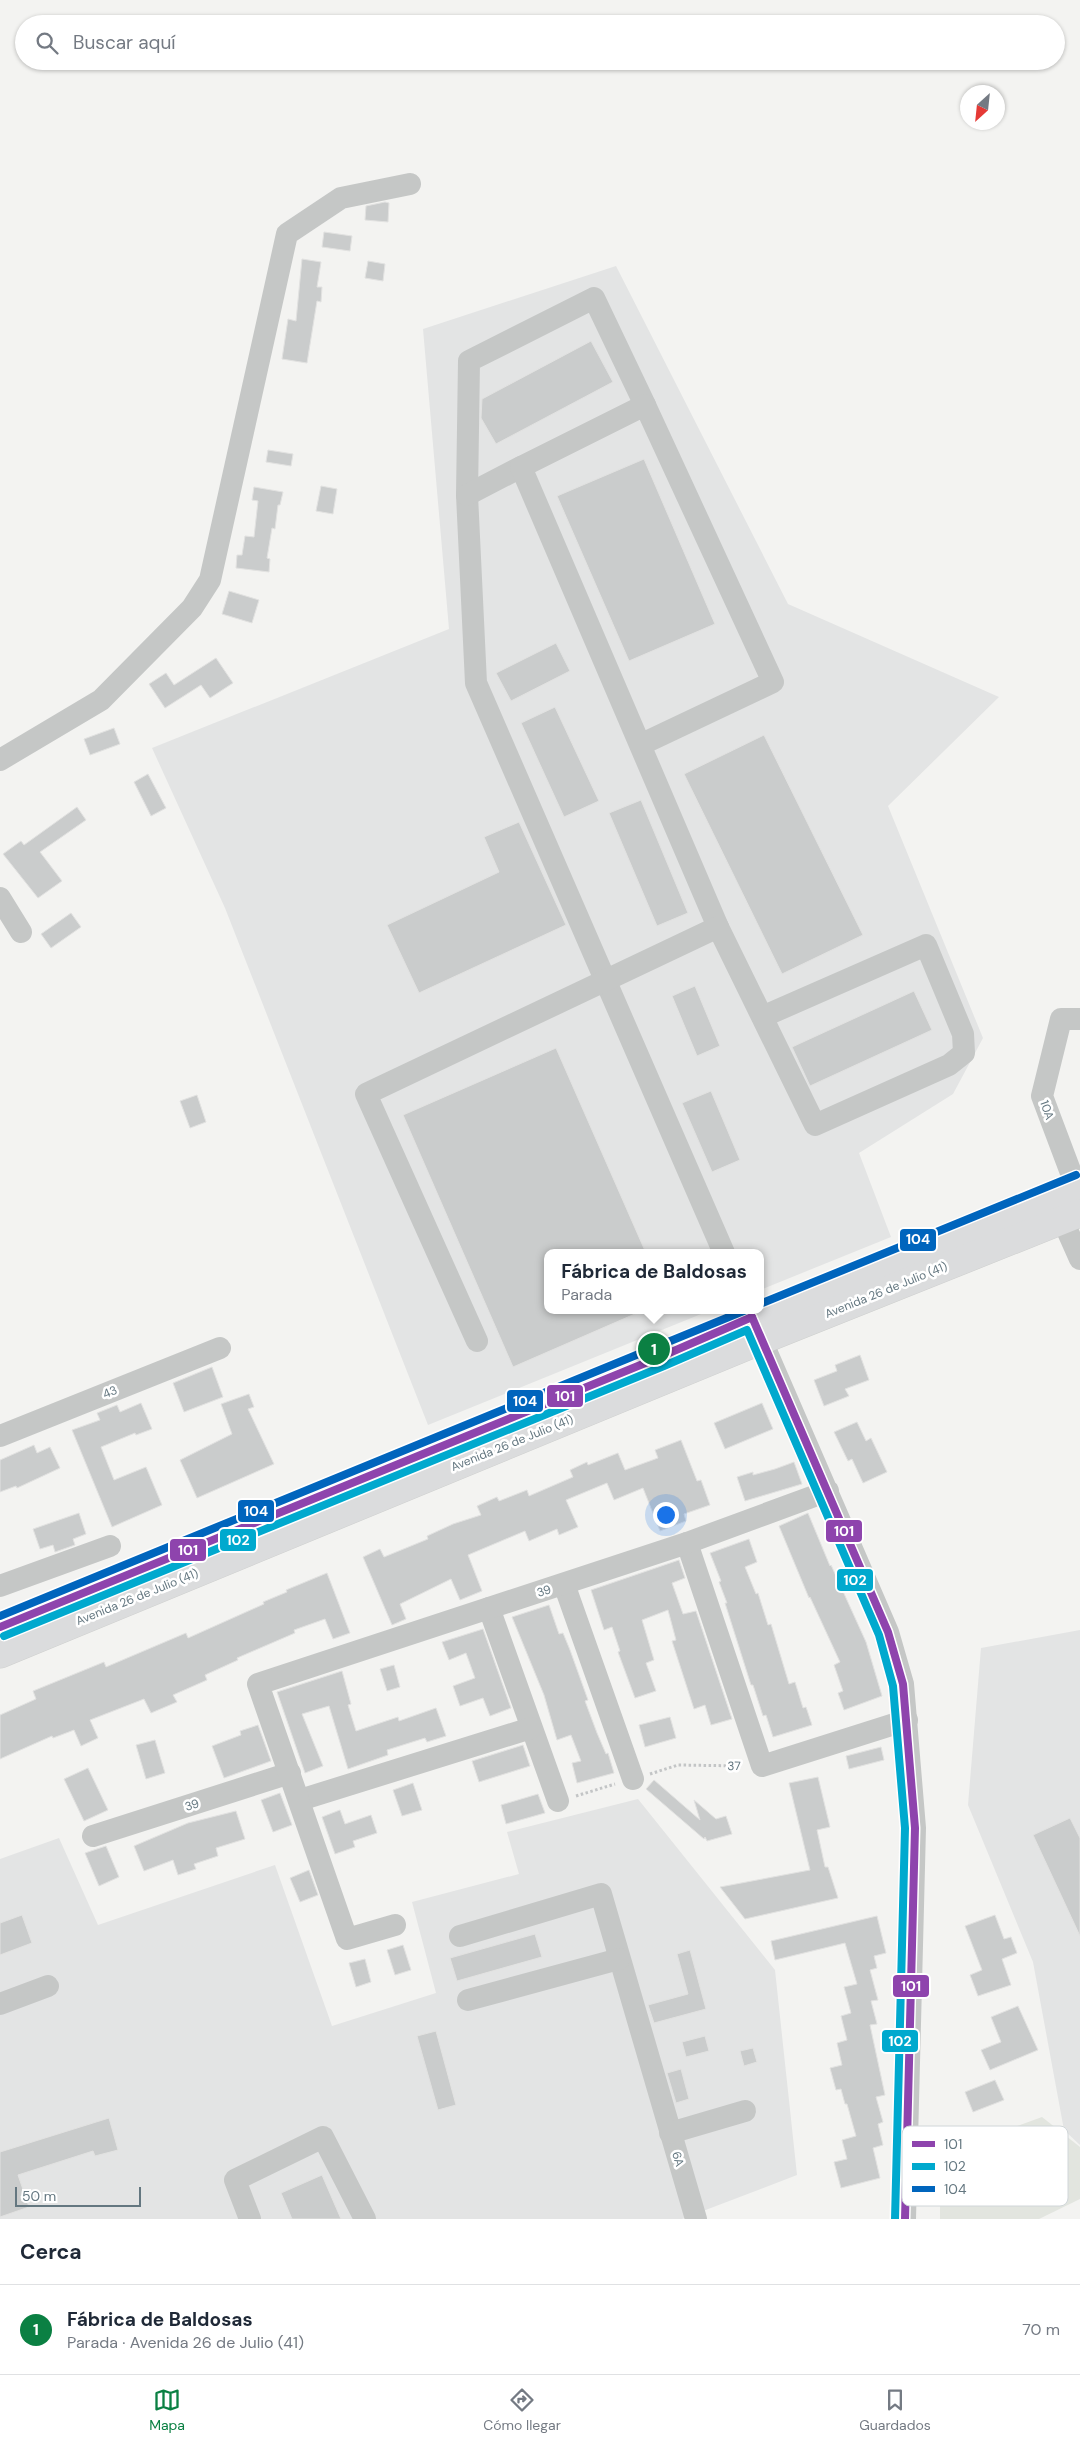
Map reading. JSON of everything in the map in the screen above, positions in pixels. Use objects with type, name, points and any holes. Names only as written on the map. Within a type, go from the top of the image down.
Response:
[{"type":"main road","name":"Avenida 26 de Julio (41)","points":[[0,1654],[754,1323],[1072,1190]]},
{"type":"main road","name":"Avenida 26 de Julio (41)","points":[[0,1626],[660,1357],[754,1323],[1071,1216]]},
{"type":"street","points":[[0,760],[101,700],[192,608],[210,580],[287,234],[341,198],[410,184]]},
{"type":"street","points":[[640,745],[774,682],[594,298],[469,361],[467,495],[476,683],[722,1249]]},
{"type":"street","points":[[467,495],[645,405]]},
{"type":"street","points":[[521,467],[718,927],[762,1017],[815,1125],[949,1065],[964,1053],[963,1034],[926,945],[762,1017]]},
{"type":"street","points":[[0,898],[21,932]]},
{"type":"street","points":[[477,1341],[366,1094],[718,927]]},
{"type":"street","name":"10A","points":[[1071,1019],[1042,1096],[1072,1190],[1071,1216],[1080,1259]]},
{"type":"street","points":[[754,1323],[888,1632],[903,1684],[915,1828],[907,2126]]},
{"type":"street","name":"43","points":[[0,1436],[220,1348]]},
{"type":"street","name":"39","points":[[93,1836],[290,1773],[258,1684],[687,1543],[828,1491]]},
{"type":"street","points":[[687,1543],[762,1766],[907,1720]]},
{"type":"street","points":[[0,1586],[110,1546]]},
{"type":"street","points":[[564,1584],[634,1779]]},
{"type":"street","points":[[489,1608],[558,1801]]},
{"type":"street","points":[[300,1800],[531,1728]]},
{"type":"street","points":[[290,1773],[346,1940],[395,1925]]},
{"type":"street","name":"6A","points":[[460,1936],[601,1894],[696,2219]]},
{"type":"street","points":[[468,2000],[619,1959]]},
{"type":"street","points":[[0,2004],[48,1986]]},
{"type":"street","points":[[670,2133],[745,2111]]},
{"type":"street","points":[[250,2219],[235,2180],[323,2137],[365,2219]]},
{"type":"street","points":[[905,2206],[905,2219]]},
{"type":"path","name":"37","points":[[558,1801],[678,1765],[762,1766]]},
{"type":"shaded area","points":[[616,266],[788,604],[999,697],[888,806],[983,1038],[953,1094],[859,1153],[891,1237],[764,1288],[764,1249],[544,1249],[544,1314],[701,1314],[428,1425],[225,908],[152,748],[449,629],[423,329]]},
{"type":"shaded area","points":[[1080,1630],[1080,2145],[1068,2134],[1068,2126],[1063,2126],[1033,1962],[968,1805],[981,1648]]},
{"type":"shaded area","points":[[638,1799],[775,1970],[797,2175],[682,2219],[0,2219],[0,1859],[59,1838],[98,1925],[275,1865],[332,2026],[436,1993],[412,1902],[519,1874],[507,1832]]},
{"type":"shaded area","points":[[1042,2117],[1053,2126],[1017,2126]]},
{"type":"shaded area","points":[[1068,2138],[1080,2147],[1080,2199],[1068,2205]]},
{"type":"shaded area","points":[[940,2206],[1066,2206],[1039,2219],[940,2219]]},
{"type":"building","points":[[385,202],[389,203],[388,222],[365,220],[366,206]]},
{"type":"building","points":[[324,232],[352,236],[350,251],[322,247]]},
{"type":"building","points":[[302,259],[321,262],[317,287],[322,287],[321,302],[317,301],[307,363],[282,359],[288,319],[296,321]]},
{"type":"building","points":[[368,261],[385,264],[383,281],[365,278]]},
{"type":"building","points":[[591,341],[613,382],[496,444],[481,418],[482,399]]},
{"type":"building","points":[[268,450],[293,454],[291,466],[266,462]]},
{"type":"building","points":[[644,459],[715,624],[629,661],[557,496]]},
{"type":"building","points":[[321,486],[337,489],[333,514],[316,511]]},
{"type":"building","points":[[254,487],[283,492],[280,505],[278,505],[275,529],[272,528],[267,558],[270,559],[269,572],[236,568],[237,555],[242,555],[245,536],[254,537],[258,501],[252,500]]},
{"type":"building","points":[[229,591],[259,600],[252,623],[222,614]]},
{"type":"building","points":[[556,643],[570,671],[511,701],[496,673]]},
{"type":"building","points":[[216,658],[233,683],[210,698],[201,685],[165,708],[149,684],[166,673],[174,685]]},
{"type":"building","points":[[555,707],[599,801],[564,817],[521,723]]},
{"type":"building","points":[[114,728],[120,744],[90,755],[84,739]]},
{"type":"building","points":[[764,735],[863,935],[782,974],[684,774]]},
{"type":"building","points":[[148,774],[166,808],[151,816],[134,782]]},
{"type":"building","points":[[641,800],[688,913],[657,926],[609,813]]},
{"type":"building","points":[[77,807],[86,820],[40,852],[62,881],[38,898],[3,854],[21,841],[24,845]]},
{"type":"building","points":[[519,822],[566,925],[419,993],[387,925],[499,872],[484,837]]},
{"type":"building","points":[[71,913],[81,927],[51,948],[41,934]]},
{"type":"building","points":[[695,986],[720,1046],[697,1056],[672,996]]},
{"type":"building","points":[[914,991],[932,1030],[810,1086],[792,1047]]},
{"type":"building","points":[[556,1048],[644,1249],[544,1249],[544,1314],[635,1314],[513,1367],[403,1115]]},
{"type":"building","points":[[711,1091],[740,1160],[712,1172],[682,1103]]},
{"type":"building","points":[[197,1095],[206,1122],[190,1128],[180,1101]]},
{"type":"building","points":[[860,1355],[869,1380],[845,1389],[849,1396],[824,1406],[814,1380],[837,1371],[835,1365]]},
{"type":"building","points":[[212,1367],[223,1397],[184,1412],[173,1383]]},
{"type":"building","points":[[249,1394],[254,1407],[248,1409],[274,1464],[197,1498],[180,1460],[232,1434],[221,1404]]},
{"type":"building","points":[[141,1403],[152,1429],[136,1435],[135,1433],[101,1447],[114,1480],[146,1467],[162,1505],[112,1527],[72,1430],[100,1420],[97,1413],[117,1405],[120,1412]]},
{"type":"building","points":[[762,1403],[773,1429],[725,1449],[714,1423]]},
{"type":"building","points":[[857,1422],[866,1441],[871,1438],[887,1472],[863,1483],[852,1459],[848,1461],[834,1432]]},
{"type":"building","points":[[681,1440],[697,1481],[701,1480],[710,1505],[684,1514],[686,1521],[660,1531],[643,1488],[614,1500],[607,1483],[566,1500],[578,1527],[559,1535],[557,1529],[529,1541],[525,1531],[468,1555],[482,1591],[460,1600],[451,1579],[400,1604],[406,1619],[392,1625],[363,1557],[380,1549],[384,1557],[428,1539],[427,1536],[453,1524],[481,1515],[477,1506],[497,1497],[499,1501],[527,1490],[529,1496],[573,1477],[570,1470],[587,1462],[588,1465],[618,1453],[625,1470],[658,1458],[655,1450]]},
{"type":"building","points":[[34,1445],[37,1453],[50,1447],[60,1468],[17,1488],[16,1486],[0,1492],[0,1460]]},
{"type":"building","points":[[794,1462],[802,1484],[745,1501],[737,1477],[753,1472],[753,1475]]},
{"type":"building","points":[[79,1513],[86,1534],[73,1539],[75,1545],[55,1552],[53,1545],[40,1549],[33,1529]]},
{"type":"building","points":[[808,1513],[830,1566],[866,1642],[882,1696],[844,1710],[838,1693],[843,1691],[834,1665],[840,1662],[809,1598],[779,1526]]},
{"type":"building","points":[[749,1539],[757,1562],[745,1567],[756,1594],[758,1593],[768,1625],[771,1624],[789,1684],[795,1682],[803,1708],[806,1707],[812,1725],[773,1737],[766,1715],[763,1716],[753,1685],[751,1685],[725,1603],[727,1603],[719,1582],[721,1581],[710,1553]]},
{"type":"building","points":[[679,1560],[685,1578],[672,1583],[683,1614],[696,1611],[732,1719],[711,1725],[705,1705],[694,1709],[672,1641],[676,1640],[668,1610],[642,1620],[654,1660],[646,1663],[656,1691],[635,1698],[618,1652],[620,1651],[612,1627],[604,1630],[591,1590]]},
{"type":"building","points":[[327,1573],[350,1633],[333,1639],[325,1619],[294,1630],[295,1633],[237,1658],[238,1660],[205,1675],[207,1680],[173,1695],[177,1702],[151,1713],[144,1699],[90,1720],[98,1738],[81,1746],[74,1730],[53,1738],[52,1736],[0,1759],[0,1715],[36,1699],[33,1691],[104,1662],[106,1667],[186,1633],[188,1638],[264,1604],[263,1602],[287,1592],[286,1590]]},
{"type":"building","points":[[549,1605],[559,1634],[563,1633],[570,1650],[588,1700],[585,1701],[606,1754],[608,1753],[614,1773],[577,1783],[572,1763],[581,1761],[571,1735],[557,1740],[544,1695],[512,1617]]},
{"type":"building","points":[[483,1629],[511,1708],[490,1716],[483,1698],[460,1706],[453,1686],[475,1678],[466,1653],[449,1660],[442,1642]]},
{"type":"building","points":[[394,1665],[400,1687],[387,1691],[380,1669]]},
{"type":"building","points":[[342,1671],[351,1704],[348,1705],[356,1731],[398,1717],[399,1721],[436,1708],[446,1736],[427,1742],[425,1738],[387,1750],[388,1755],[348,1769],[329,1706],[302,1714],[323,1766],[305,1773],[277,1692]]},
{"type":"building","points":[[670,1717],[676,1738],[645,1747],[639,1725]]},
{"type":"building","points":[[258,1725],[271,1761],[224,1778],[212,1746],[241,1735],[240,1731]]},
{"type":"building","points":[[155,1740],[165,1773],[146,1779],[136,1745]]},
{"type":"building","points":[[523,1745],[530,1766],[479,1782],[472,1761]]},
{"type":"building","points":[[881,1747],[884,1760],[849,1769],[846,1756]]},
{"type":"building","points":[[88,1768],[108,1810],[84,1821],[64,1779]]},
{"type":"building","points":[[818,1777],[830,1827],[817,1830],[825,1867],[828,1867],[838,1898],[745,1919],[720,1887],[810,1870],[789,1783]]},
{"type":"building","points":[[654,1780],[700,1820],[694,1800],[716,1819],[726,1816],[732,1834],[707,1841],[705,1837],[704,1839],[646,1789]]},
{"type":"building","points":[[413,1783],[422,1810],[402,1816],[393,1790]]},
{"type":"building","points":[[280,1793],[292,1825],[273,1832],[261,1800]]},
{"type":"building","points":[[538,1794],[545,1813],[506,1824],[501,1805]]},
{"type":"building","points":[[340,1810],[345,1824],[371,1815],[377,1833],[353,1841],[355,1847],[335,1854],[322,1817]]},
{"type":"building","points":[[236,1811],[245,1839],[216,1848],[218,1856],[194,1864],[196,1869],[178,1875],[173,1860],[144,1871],[134,1846],[188,1823]]},
{"type":"building","points":[[1070,1818],[1080,1838],[1080,1936],[1033,1835]]},
{"type":"building","points":[[106,1846],[119,1877],[99,1886],[85,1853]]},
{"type":"building","points":[[309,1870],[318,1895],[300,1902],[290,1878]]},
{"type":"building","points":[[22,1915],[32,1943],[0,1955],[0,1923]]},
{"type":"building","points":[[995,1915],[1004,1939],[1011,1937],[1017,1953],[1002,1959],[1011,1985],[978,1996],[970,1975],[982,1970],[965,1926]]},
{"type":"building","points":[[877,1916],[886,1953],[874,1956],[877,1968],[870,1970],[878,2000],[871,2001],[877,2024],[870,2025],[885,2095],[876,2097],[883,2122],[878,2124],[883,2145],[873,2148],[880,2178],[841,2188],[834,2162],[847,2159],[842,2140],[856,2136],[847,2104],[845,2104],[841,2089],[836,2090],[830,2068],[842,2065],[837,2043],[847,2040],[841,2016],[851,2013],[844,1987],[857,1984],[845,1943],[775,1960],[771,1941]]},
{"type":"building","points":[[535,1934],[542,1957],[457,1981],[450,1958]]},
{"type":"building","points":[[403,1945],[411,1970],[395,1975],[387,1950]]},
{"type":"building","points":[[690,1950],[706,2009],[654,2023],[648,2005],[688,1994],[677,1954]]},
{"type":"building","points":[[365,1959],[371,1982],[356,1987],[349,1963]]},
{"type":"building","points":[[1018,2006],[1038,2050],[990,2070],[981,2050],[1001,2042],[991,2017]]},
{"type":"building","points":[[436,2031],[456,2105],[438,2110],[417,2036]]},
{"type":"building","points":[[705,2036],[709,2051],[686,2057],[682,2042]]},
{"type":"building","points":[[753,2048],[757,2062],[744,2066],[740,2051]]},
{"type":"building","points":[[681,2069],[689,2099],[676,2103],[667,2073]]},
{"type":"building","points":[[995,2080],[1004,2100],[973,2112],[965,2092]]},
{"type":"building","points":[[109,2118],[118,2150],[95,2156],[93,2151],[18,2175],[29,2207],[0,2217],[0,2152]]},
{"type":"building","points":[[322,2175],[341,2219],[292,2219],[281,2193]]},
{"type":"transit line","name":"104","points":[[764,1302],[1076,1175]]},
{"type":"transit line","name":"104","points":[[0,1616],[736,1314]]},
{"type":"transit line","name":"101","points":[[752,1317],[888,1632],[903,1684],[915,1828],[907,2126]]},
{"type":"transit line","name":"101","points":[[0,1627],[660,1357],[752,1317]]},
{"type":"transit line","name":"102","points":[[4,1636],[664,1366],[747,1330],[879,1635],[893,1686],[905,1828],[895,2219]]},
{"type":"transit line","name":"101","points":[[905,2206],[905,2219]]},
{"type":"place","name":"Fábrica de Baldosas","points":[[654,1349]]}]
